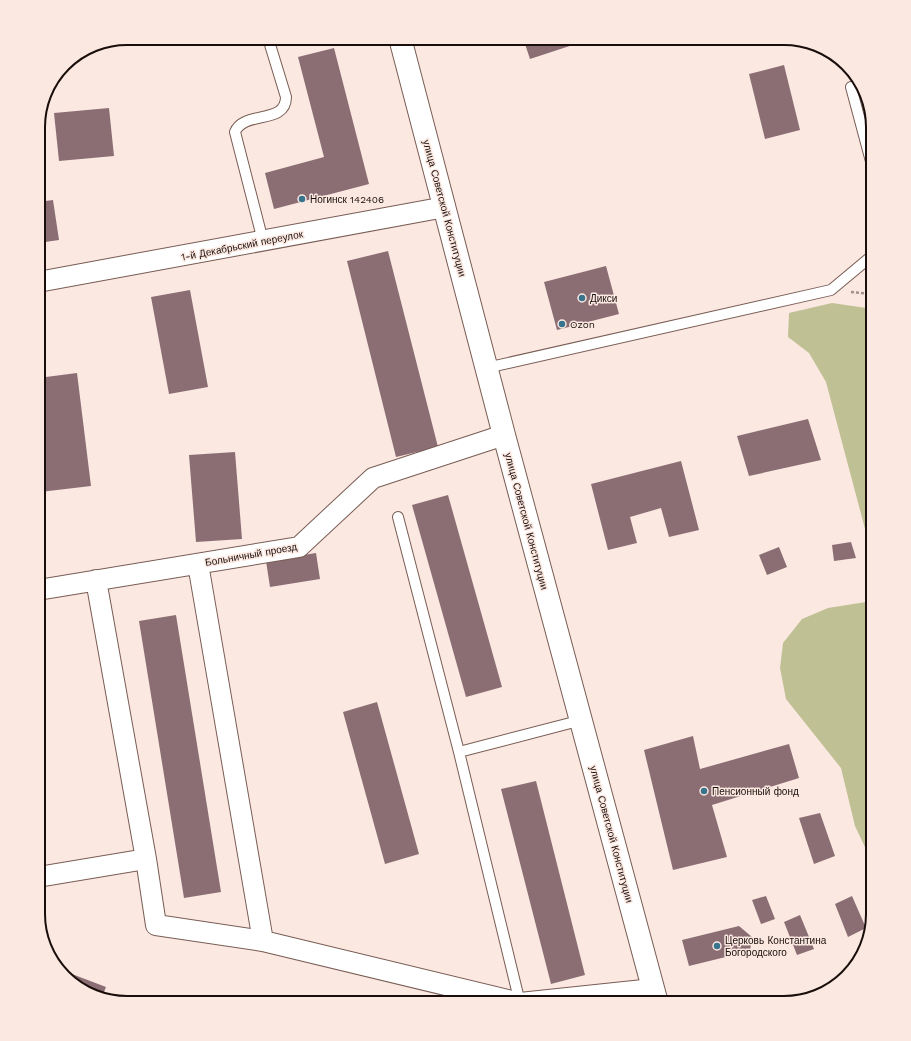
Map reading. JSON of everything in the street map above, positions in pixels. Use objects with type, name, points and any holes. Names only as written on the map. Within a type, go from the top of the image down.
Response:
[{"type":"street","name":"улица Советской Конституции","points":[[402,45],[486,368],[582,720],[655,996]]},
{"type":"street","name":"1-й Декабрьский переулок","points":[[45,281],[445,207]]},
{"type":"street","name":"Больничный проезд","points":[[45,589],[299,547],[372,478],[504,435]]},
{"type":"street","points":[[198,564],[263,941]]},
{"type":"street","points":[[96,580],[146,859],[156,925],[263,941],[491,996]]},
{"type":"street","points":[[45,877],[146,859]]},
{"type":"lane","points":[[263,241],[235,132],[237,126],[244,122],[278,112],[286,105],[286,97],[270,45]]},
{"type":"lane","points":[[851,87],[866,143]]},
{"type":"lane","points":[[486,368],[831,290],[866,261]]},
{"type":"lane","points":[[398,517],[459,752],[518,996]]},
{"type":"lane","points":[[459,752],[582,720]]},
{"type":"green space","points":[[832,303],[866,308],[866,533],[826,382],[809,353],[788,337],[789,313]]},
{"type":"green space","points":[[866,602],[866,849],[855,826],[841,768],[786,699],[780,668],[783,643],[802,619],[828,608]]},
{"type":"building","points":[[525,45],[573,45],[530,59]]},
{"type":"building","points":[[334,48],[369,184],[274,209],[265,173],[324,157],[298,57]]},
{"type":"building","points":[[784,65],[800,130],[765,139],[749,74]]},
{"type":"building","points":[[109,108],[114,156],[59,161],[54,113]]},
{"type":"building","points":[[53,200],[59,240],[45,242],[45,201]]},
{"type":"building","points":[[388,251],[438,447],[396,457],[347,261]]},
{"type":"building","name":"Дикси","points":[[606,266],[619,314],[557,330],[544,282]]},
{"type":"building","points":[[190,290],[208,387],[169,394],[151,297]]},
{"type":"building","points":[[77,373],[91,486],[45,491],[45,377]]},
{"type":"building","points":[[808,419],[821,460],[749,476],[737,436]]},
{"type":"building","points":[[235,452],[242,539],[196,542],[189,455]]},
{"type":"building","points":[[681,461],[699,530],[669,537],[661,508],[630,517],[637,543],[608,550],[591,484]]},
{"type":"building","points":[[448,495],[502,687],[466,697],[412,505]]},
{"type":"building","points":[[851,542],[856,558],[834,561],[832,545]]},
{"type":"building","points":[[779,547],[787,567],[767,575],[759,555]]},
{"type":"building","points":[[316,553],[320,579],[270,587],[266,561]]},
{"type":"building","points":[[176,615],[221,892],[184,898],[139,621]]},
{"type":"building","points":[[377,702],[419,854],[385,864],[343,712]]},
{"type":"building","name":"Пенсионный фонд","points":[[693,736],[700,769],[789,744],[799,778],[712,805],[727,857],[673,870],[644,750]]},
{"type":"building","points":[[536,781],[585,975],[551,984],[501,789]]},
{"type":"building","points":[[820,813],[835,856],[814,864],[799,818]]},
{"type":"building","points":[[766,896],[775,919],[761,924],[752,900]]},
{"type":"building","points":[[852,896],[865,925],[864,929],[848,937],[835,904]]},
{"type":"building","points":[[800,915],[814,949],[797,955],[784,922]]},
{"type":"building","name":"Церковь Константина Богородского","points":[[739,926],[752,937],[750,951],[689,966],[682,940]]},
{"type":"building","points":[[70,973],[106,987],[104,993],[101,992],[81,982]]},
{"type":"place","name":"Ногинск 142406","points":[[302,199]]},
{"type":"place","name":"Дикси","points":[[582,298]]},
{"type":"place","name":"Ozon","points":[[562,324]]},
{"type":"place","name":"Пенсионный фонд","points":[[704,791]]},
{"type":"place","name":"Церковь Константина Богородского","points":[[717,946]]}]
